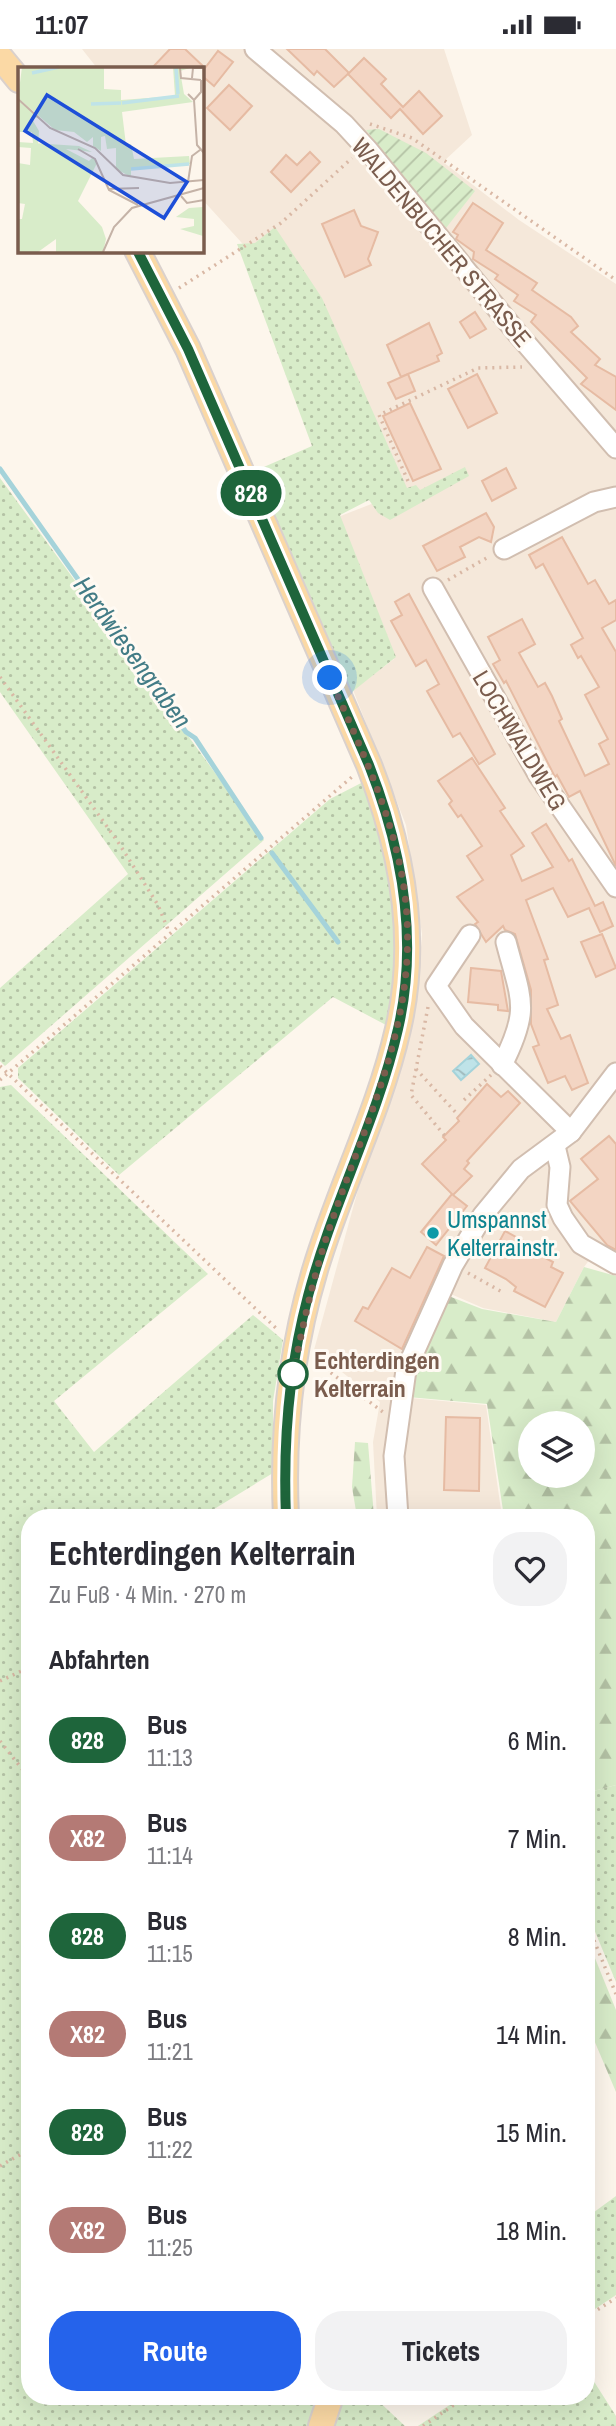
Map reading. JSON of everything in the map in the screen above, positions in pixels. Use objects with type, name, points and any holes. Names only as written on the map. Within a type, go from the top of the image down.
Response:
[{"type":"main road","points":[[0,57],[18,79]]},
{"type":"main road","points":[[138,252],[202,382],[369,765],[387,817],[403,885],[408,949],[405,987],[393,1050],[316,1268],[298,1346],[287,1430],[286,1509]]},
{"type":"main road","points":[[321,2426],[328,2405]]},
{"type":"street","name":"WALDENBUCHER STRASSE","points":[[255,49],[344,124],[364,146],[544,366],[616,448]]},
{"type":"street","points":[[504,549],[594,502],[616,497]]},
{"type":"street","name":"LOCHWALDWEG","points":[[433,588],[539,776],[616,887]]},
{"type":"street","points":[[470,935],[461,953],[437,983],[464,1026],[571,1132]]},
{"type":"street","points":[[502,1065],[516,1037],[523,1010],[506,942]]},
{"type":"street","points":[[397,1509],[394,1456],[405,1370],[453,1265],[483,1215],[521,1169],[571,1132],[616,1073]]},
{"type":"street","points":[[555,1146],[560,1167],[557,1206],[563,1218],[581,1244],[616,1264]]},
{"type":"path","points":[[344,124],[366,123],[412,138],[616,280]]},
{"type":"path","points":[[162,296],[281,223],[364,146]]},
{"type":"path","points":[[408,481],[379,415],[478,368],[544,366]]},
{"type":"path","points":[[451,578],[504,549]]},
{"type":"path","points":[[0,677],[118,842],[158,905],[169,932]]},
{"type":"path","points":[[0,1080],[169,932],[369,765]]},
{"type":"path","points":[[437,983],[411,1095],[445,1136]]},
{"type":"path","points":[[464,1100],[502,1065]]},
{"type":"path","points":[[0,1066],[206,1264],[298,1346],[362,1398],[397,1421]]},
{"type":"path","points":[[416,1069],[459,1116]]},
{"type":"path","points":[[475,1277],[504,1293]]},
{"type":"path","points":[[0,1681],[21,1671]]},
{"type":"path","points":[[0,1741],[21,1768]]},
{"type":"path","points":[[595,1943],[616,1993]]},
{"type":"path","points":[[0,2166],[21,2154]]},
{"type":"path","points":[[595,2311],[616,2298]]},
{"type":"path","points":[[423,2426],[454,2405]]},
{"type":"shaded area","points":[[82,49],[444,49],[472,135],[443,162],[519,220],[616,284],[616,1261],[596,1251],[584,1267],[556,1322],[483,1308],[437,1288],[415,1328],[389,1396],[486,1405],[501,1509],[377,1509],[373,1442],[380,1402],[314,1350],[359,1186],[400,1067],[417,1001],[422,934],[406,825],[353,690],[394,659],[338,517],[374,503],[281,286],[203,200],[203,67],[96,67]]},
{"type":"green space","points":[[379,129],[426,153],[475,191],[446,228],[366,130]]},
{"type":"green space","points":[[275,227],[322,298],[407,488],[416,485],[420,490],[465,467],[469,476],[390,520],[378,513],[369,500],[340,515],[396,657],[352,692],[252,472],[312,446],[237,244],[255,243]]},
{"type":"green space","points":[[0,478],[264,840],[5,1066],[0,1061],[0,988],[128,874],[0,692]]},
{"type":"green space","points":[[365,781],[394,882],[397,960],[386,1025],[333,997],[119,1175],[18,1078],[18,1068],[330,799]]},
{"type":"green space","points":[[11,1085],[208,1274],[54,1401],[94,1452],[253,1315],[283,1340],[273,1401],[273,1473],[214,1509],[21,1509],[21,2405],[319,2405],[312,2426],[0,2426],[0,1087]]},
{"type":"green space","points":[[584,1267],[616,1276],[616,1785],[595,1791],[595,1509],[503,1509],[487,1404],[408,1397],[417,1354],[446,1295],[482,1309],[556,1322]]},
{"type":"green space","points":[[355,1442],[368,1443],[373,1509],[356,1509],[352,1487]]},
{"type":"green space","points":[[616,1785],[616,1982],[595,1932],[595,1791]]},
{"type":"green space","points":[[595,1958],[616,2010],[616,2092],[595,2042]]},
{"type":"green space","points":[[616,2196],[616,2295],[595,2309],[595,2211]]},
{"type":"green space","points":[[595,2383],[616,2416],[616,2426],[418,2426],[450,2405],[595,2405]]},
{"type":"green space","points":[[338,2405],[383,2405],[405,2426],[331,2426]]},
{"type":"water","points":[[471,1055],[479,1064],[461,1080],[453,1071]]},
{"type":"building","points":[[170,49],[185,49],[205,68],[203,67],[153,67]]},
{"type":"building","points":[[287,49],[325,49],[349,73],[334,87],[317,71],[314,75]]},
{"type":"building","points":[[218,51],[233,62],[214,86],[203,77],[203,72]]},
{"type":"building","points":[[364,58],[386,79],[381,84],[403,107],[419,91],[442,116],[423,134],[400,109],[391,118],[348,74]]},
{"type":"building","points":[[229,85],[252,106],[230,130],[207,108]]},
{"type":"building","points":[[310,152],[320,162],[291,192],[271,172],[286,155],[297,165]]},
{"type":"building","points":[[473,203],[503,223],[486,250],[537,283],[532,290],[571,317],[578,326],[571,332],[600,359],[595,365],[616,377],[616,410],[581,384],[587,378],[531,322],[536,315],[514,301],[518,295],[495,279],[498,275],[473,259],[474,252],[456,239],[458,235],[453,232]]},
{"type":"building","points":[[354,210],[361,226],[378,232],[368,259],[371,265],[345,277],[322,224]]},
{"type":"building","points":[[475,312],[486,329],[470,338],[460,322]]},
{"type":"building","points":[[429,323],[442,353],[437,356],[439,361],[401,377],[387,345]]},
{"type":"building","points":[[408,374],[415,391],[396,399],[388,383]]},
{"type":"building","points":[[477,374],[497,413],[468,428],[448,389]]},
{"type":"building","points":[[410,403],[441,469],[413,481],[383,416]]},
{"type":"building","points":[[506,468],[516,488],[492,501],[482,481]]},
{"type":"building","points":[[486,513],[494,527],[491,542],[479,537],[460,547],[465,557],[437,571],[423,546]]},
{"type":"building","points":[[562,537],[588,584],[595,580],[609,604],[616,600],[616,620],[602,628],[616,652],[616,866],[580,791],[569,797],[557,775],[555,777],[506,681],[504,683],[493,664],[500,660],[488,637],[522,619],[535,644],[519,653],[538,687],[545,683],[552,696],[562,719],[559,721],[585,776],[609,764],[599,744],[608,739],[585,695],[599,687],[581,656],[578,658],[571,645],[583,638],[543,564],[536,568],[529,555]]},
{"type":"building","points":[[409,594],[495,754],[479,764],[460,733],[453,737],[427,691],[439,684],[426,660],[416,666],[391,621],[402,615],[395,602]]},
{"type":"building","points":[[472,758],[505,808],[500,811],[524,846],[511,855],[522,881],[553,867],[532,833],[546,824],[569,861],[572,859],[595,906],[603,902],[613,926],[600,932],[589,908],[568,917],[553,888],[526,900],[548,959],[544,960],[558,1005],[547,1009],[561,1039],[570,1035],[588,1083],[572,1090],[565,1076],[548,1083],[533,1047],[539,1045],[531,1024],[531,990],[515,934],[505,930],[503,926],[486,942],[475,924],[478,922],[457,897],[483,880],[467,856],[482,846],[461,815],[458,817],[449,804],[452,801],[438,781]]},
{"type":"building","points":[[602,934],[616,968],[596,977],[581,942]]},
{"type":"building","points":[[471,968],[501,971],[508,1011],[498,1010],[498,1005],[468,1002]]},
{"type":"building","points":[[487,1084],[501,1097],[508,1091],[520,1103],[467,1161],[469,1163],[464,1169],[472,1176],[453,1195],[467,1206],[436,1245],[421,1232],[452,1194],[422,1164],[446,1140],[443,1137]]},
{"type":"building","points":[[609,1136],[616,1144],[616,1250],[607,1245],[570,1201],[598,1179],[581,1159]]},
{"type":"building","points":[[505,1231],[538,1249],[536,1253],[553,1262],[551,1267],[563,1273],[545,1307],[514,1291],[516,1287],[506,1279],[485,1268]]},
{"type":"building","points":[[427,1247],[444,1256],[402,1349],[355,1321],[363,1307],[368,1309],[392,1268],[410,1278]]},
{"type":"building","points":[[446,1417],[480,1418],[479,1491],[444,1490]]},
{"type":"waterway","name":"Herdwiesengraben","points":[[0,469],[186,732],[195,738],[261,838]]},
{"type":"waterway","name":"Herdwiesengraben","points":[[272,853],[338,942]]},
{"type":"bus line","name":"828","points":[[138,252],[188,349],[369,765],[393,836],[403,885],[408,949],[399,1028],[386,1075],[316,1268],[302,1320],[290,1392],[286,1509]]},
{"type":"place","name":"Umspannst Kelterrainstr.","points":[[433,1233]]},
{"type":"place","name":"Echterdingen Kelterrain","points":[[293,1374]]},
{"type":"route","points":[[293,1374],[302,1320],[316,1268],[379,1094],[399,1028],[408,949],[403,885],[393,836],[369,765],[330,678]]}]
